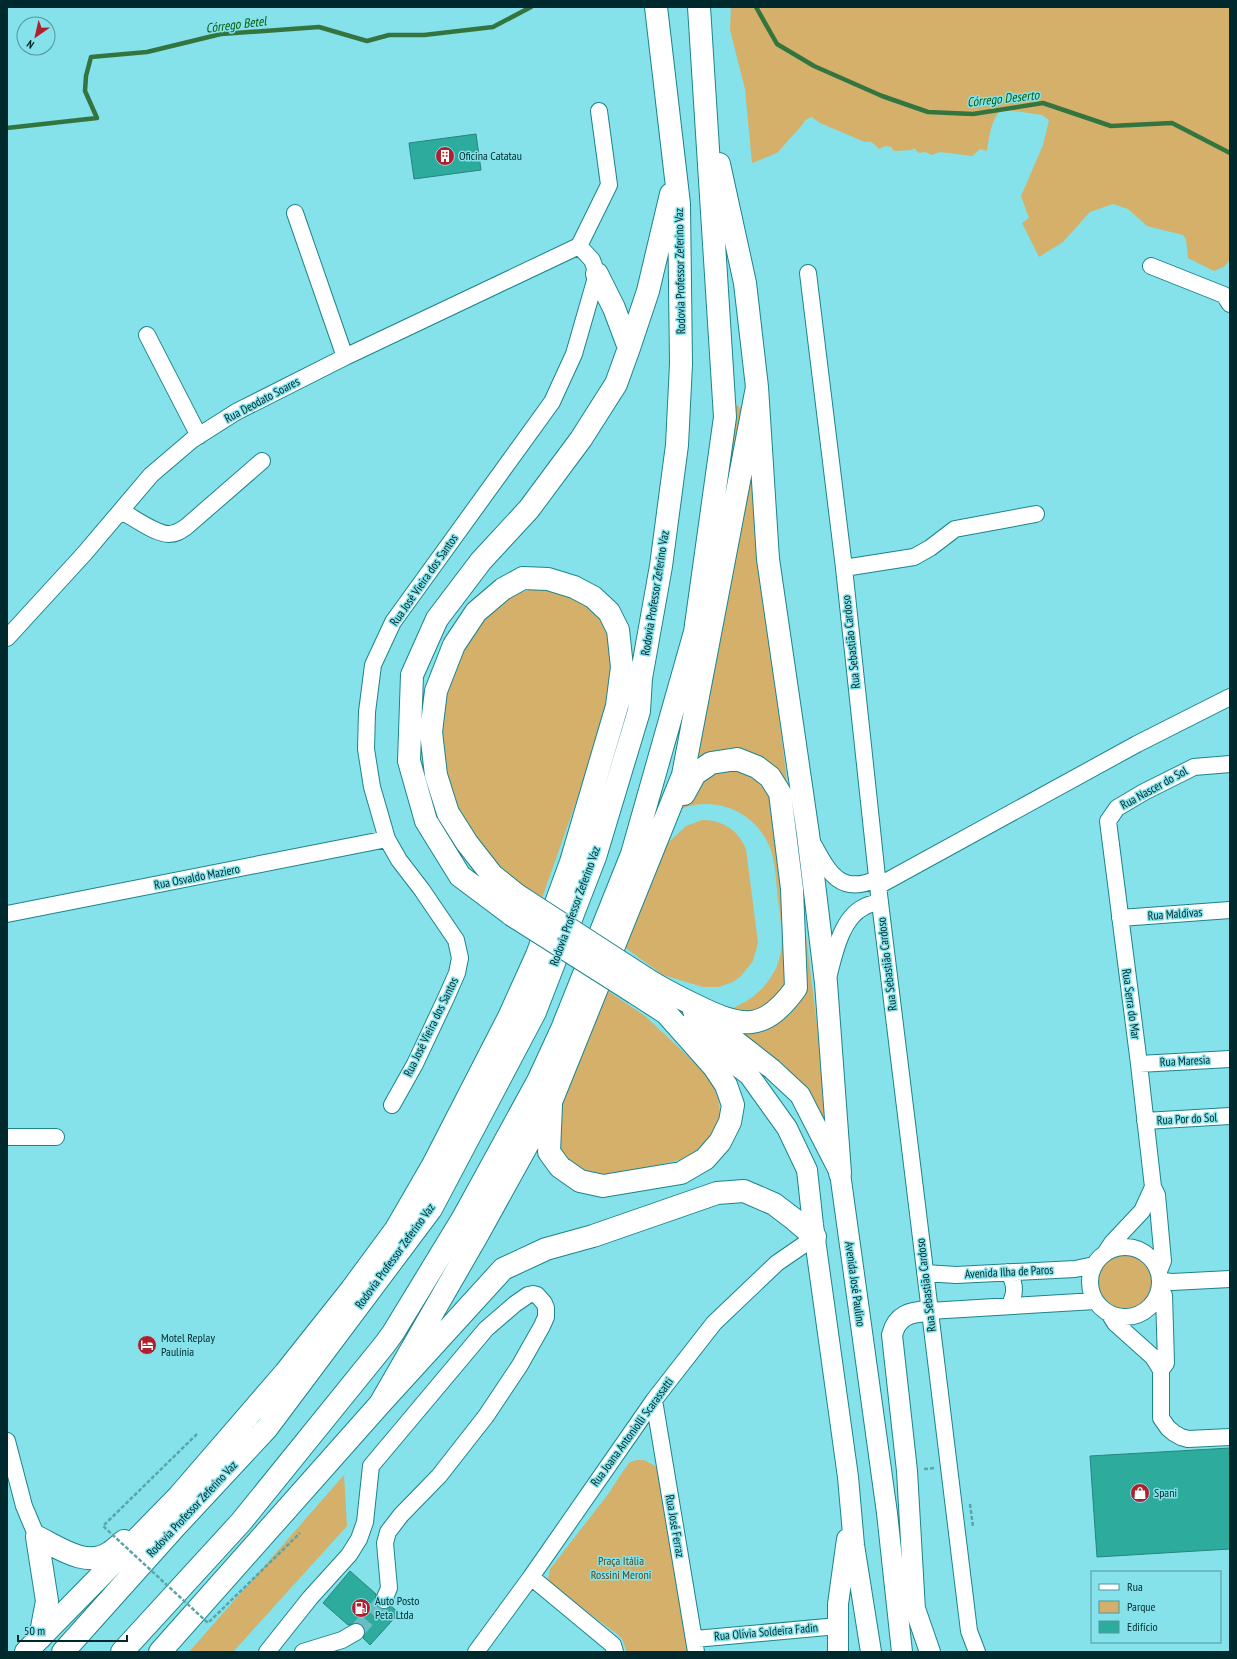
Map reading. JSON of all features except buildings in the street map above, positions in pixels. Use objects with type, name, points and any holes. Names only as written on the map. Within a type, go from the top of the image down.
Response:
[{"type":"highway","name":"Rodovia Professor Zeferino Vaz","points":[[63,1652],[169,1533],[267,1428],[431,1209],[535,1012],[595,856],[639,711],[641,678],[661,566],[677,445],[681,364],[679,204],[677,174],[656,7]]},
{"type":"highway","points":[[122,1652],[241,1522],[393,1333],[463,1218],[538,1081],[562,1029],[632,854],[695,632],[725,417],[699,7]]},
{"type":"highway","points":[[704,94],[745,283],[757,387],[768,559],[808,834],[826,983],[840,1173]]},
{"type":"highway","points":[[551,1102],[549,1152],[560,1166],[580,1181],[603,1186],[681,1172],[705,1159],[720,1142],[730,1122],[734,1104],[726,1085],[714,1067],[640,985],[514,905],[460,876],[426,821],[409,761],[412,675],[437,619],[481,561],[529,509],[581,439],[616,384],[648,291],[677,174]]},
{"type":"highway","points":[[597,274],[614,308],[629,348]]},
{"type":"highway","points":[[380,1404],[478,1234],[551,1102],[683,775],[757,387]]},
{"type":"highway","points":[[33,1645],[178,1497],[285,1373],[351,1290],[396,1229],[433,1165],[509,1017],[537,955],[570,862],[617,706],[622,667],[618,630],[609,612],[593,597],[574,587],[548,578],[523,578],[503,589],[476,612],[454,645],[436,691],[431,732],[436,775],[448,813],[467,844],[514,905]]},
{"type":"highway","points":[[640,985],[664,990],[722,1018],[749,1023],[765,1018],[778,1011],[796,988],[792,889],[780,792],[770,777],[757,767],[737,759],[711,764],[695,774],[663,837],[655,846]]},
{"type":"highway","points":[[160,1652],[380,1404],[503,1269],[546,1249],[593,1236],[717,1193],[744,1191],[774,1204],[815,1238]]},
{"type":"highway","points":[[37,1537],[86,1559],[108,1554],[178,1497]]},
{"type":"highway","points":[[33,1645],[47,1601],[37,1537]]},
{"type":"main road","name":"Avenida José Paulino","points":[[664,990],[735,1040],[772,1069],[800,1095],[840,1173],[887,1513],[902,1652]]},
{"type":"main road","points":[[666,1013],[749,1075],[787,1128],[807,1170],[848,1477],[854,1545],[871,1652]]},
{"type":"main road","points":[[915,1610],[907,1471],[892,1335],[894,1329],[904,1316],[911,1312],[929,1311]]},
{"type":"main road","points":[[887,1513],[915,1610],[930,1652]]},
{"type":"main road","points":[[838,1652],[838,1604],[851,1514]]},
{"type":"street","points":[[597,274],[592,260],[579,246],[609,185],[599,111]]},
{"type":"street","points":[[295,213],[345,357]]},
{"type":"street","name":"Rua Deodato Soares","points":[[7,638],[151,475],[199,436],[236,412],[345,357],[579,246]]},
{"type":"street","points":[[1151,266],[1224,295],[1230,304]]},
{"type":"street","name":"Rua Sebastião Cardoso","points":[[808,273],[844,568],[878,889],[929,1311],[969,1631],[977,1652]]},
{"type":"street","name":"Rua José Vieira dos Santos","points":[[392,1105],[415,1064],[458,973],[460,958],[456,940],[422,890],[399,860],[387,839],[372,787],[366,749],[367,712],[373,665],[393,622],[552,402],[574,354],[597,274]]},
{"type":"street","points":[[147,335],[199,436]]},
{"type":"street","points":[[120,511],[158,531],[168,534],[177,533],[186,527],[262,461]]},
{"type":"street","points":[[844,568],[914,557],[930,548],[955,529],[1036,514]]},
{"type":"street","points":[[826,983],[841,933],[854,914],[864,907],[878,889],[1138,744],[1230,697]]},
{"type":"street","name":"Rua Nascer do Sol","points":[[1108,821],[1117,808],[1144,792],[1194,767],[1230,764]]},
{"type":"street","name":"Rua Serra do Mar","points":[[1108,821],[1139,1064],[1152,1187],[1157,1195],[1163,1261],[1160,1281],[1164,1295],[1166,1363],[1161,1370],[1162,1418],[1168,1428],[1181,1437],[1188,1439],[1230,1437]]},
{"type":"street","points":[[808,834],[826,868],[834,877],[846,884],[857,884],[878,889]]},
{"type":"street","name":"Rua Osvaldo Maziero","points":[[7,914],[387,839]]},
{"type":"street","name":"Rua Maldivas","points":[[1120,918],[1230,910]]},
{"type":"street","name":"Rua Maresia","points":[[1139,1064],[1230,1059]]},
{"type":"street","name":"Rua Por do Sol","points":[[1145,1121],[1230,1116]]},
{"type":"street","points":[[7,1137],[56,1137]]},
{"type":"street","name":"Rua Serra do Mar","points":[[1106,1252],[1112,1243],[1142,1211],[1152,1187]]},
{"type":"street","name":"Rua Joana Antoniolli Scarassatti","points":[[476,1652],[531,1577],[654,1400],[714,1324],[777,1263],[815,1238]]},
{"type":"street","points":[[1124,1246],[1142,1250],[1149,1256],[1160,1281],[1157,1298],[1152,1306],[1136,1316],[1122,1317],[1109,1313],[1101,1308],[1095,1301],[1090,1283],[1094,1265],[1106,1252],[1124,1246]]},
{"type":"street","name":"Avenida Ilha de Paros","points":[[925,1272],[956,1275],[1075,1269],[1094,1265]]},
{"type":"street","points":[[1008,1272],[1014,1282],[1015,1288],[1009,1306]]},
{"type":"street","points":[[1160,1281],[1172,1282],[1230,1279]]},
{"type":"street","points":[[267,1652],[310,1598],[349,1556],[359,1539],[365,1522],[371,1466],[486,1329],[528,1295],[537,1295],[544,1303],[546,1308],[546,1317],[520,1365],[486,1416],[439,1476],[401,1515],[388,1532],[385,1543],[389,1588],[384,1600]]},
{"type":"street","points":[[929,1311],[1095,1301]]},
{"type":"street","points":[[1109,1313],[1115,1323],[1153,1357],[1161,1370]]},
{"type":"street","name":"Rua José Ferraz","points":[[654,1400],[695,1645]]},
{"type":"street","points":[[7,1441],[24,1506],[37,1537]]},
{"type":"street","points":[[531,1577],[613,1645],[615,1652]]},
{"type":"street","name":"Rua Olívia Soldeira Fadin","points":[[695,1645],[838,1626]]},
{"type":"street","points":[[176,1652],[175,1649],[180,1629]]},
{"type":"street","points":[[303,1652],[342,1640],[356,1632]]},
{"type":"path","points":[[197,1434],[103,1526],[208,1623],[300,1533]]},
{"type":"green space","points":[[731,7],[1230,7],[1230,259],[1224,267],[1214,271],[1188,258],[1186,239],[1183,235],[1147,226],[1128,209],[1113,204],[1090,212],[1063,242],[1039,257],[1022,223],[1029,218],[1021,196],[1043,145],[1049,120],[1042,115],[1002,109],[998,113],[993,123],[987,151],[980,149],[972,156],[940,152],[932,155],[925,152],[919,153],[914,148],[912,150],[894,151],[891,147],[885,146],[879,149],[871,142],[865,142],[820,123],[812,117],[805,120],[777,153],[752,163],[745,89],[730,30]]},
{"type":"green space","points":[[732,405],[737,405],[744,411],[766,611],[830,1131],[731,1030],[728,1010],[744,1003],[763,987],[777,966],[781,950],[781,925],[774,864],[768,843],[753,822],[743,814],[719,805],[694,805],[678,810],[660,822],[692,689],[727,494]]},
{"type":"green space","points":[[533,589],[558,591],[591,608],[606,626],[617,659],[589,765],[542,898],[508,878],[468,833],[444,776],[441,715],[450,675],[474,629],[508,596]]},
{"type":"green space","points":[[702,820],[710,820],[729,827],[743,842],[746,849],[758,943],[753,961],[741,976],[733,982],[719,987],[703,987],[663,975],[623,946],[657,853],[686,826]]},
{"type":"green space","points":[[602,987],[645,1016],[709,1076],[718,1095],[720,1115],[714,1134],[695,1156],[613,1176],[600,1175],[580,1168],[573,1163],[566,1156],[556,1138],[551,1126]]},
{"type":"green space","points":[[1125,1254],[1136,1256],[1145,1262],[1151,1271],[1153,1282],[1151,1293],[1145,1302],[1136,1308],[1125,1310],[1114,1308],[1105,1302],[1099,1293],[1097,1282],[1099,1271],[1105,1262],[1114,1256]]},
{"type":"green space","name":"Praça Itália Rossini Meroni","points":[[644,1460],[657,1467],[690,1652],[627,1652],[622,1639],[617,1634],[560,1592],[548,1579],[550,1569],[609,1493],[623,1471],[630,1462]]},
{"type":"green space","points":[[344,1475],[347,1526],[233,1652],[189,1652]]},
{"type":"waterway","name":"Córrego Betel","points":[[7,128],[97,118],[85,91],[86,76],[91,57],[147,52],[221,34],[319,27],[367,41],[389,35],[424,35],[493,27],[531,7]]},
{"type":"waterway","name":"Córrego Deserto","points":[[756,7],[777,44],[814,66],[882,96],[928,112],[973,114],[1043,103],[1111,126],[1172,123],[1230,153]]},
{"type":"tunnel","points":[[356,1632],[384,1600]]},
{"type":"place","name":"Oficina Catatau","points":[[445,156]]},
{"type":"place","name":"Motel Replay Paulínia","points":[[147,1345]]},
{"type":"place","name":"Spani","points":[[1140,1493]]},
{"type":"place","name":"Auto Posto Peta Ltda","points":[[361,1608]]}]
